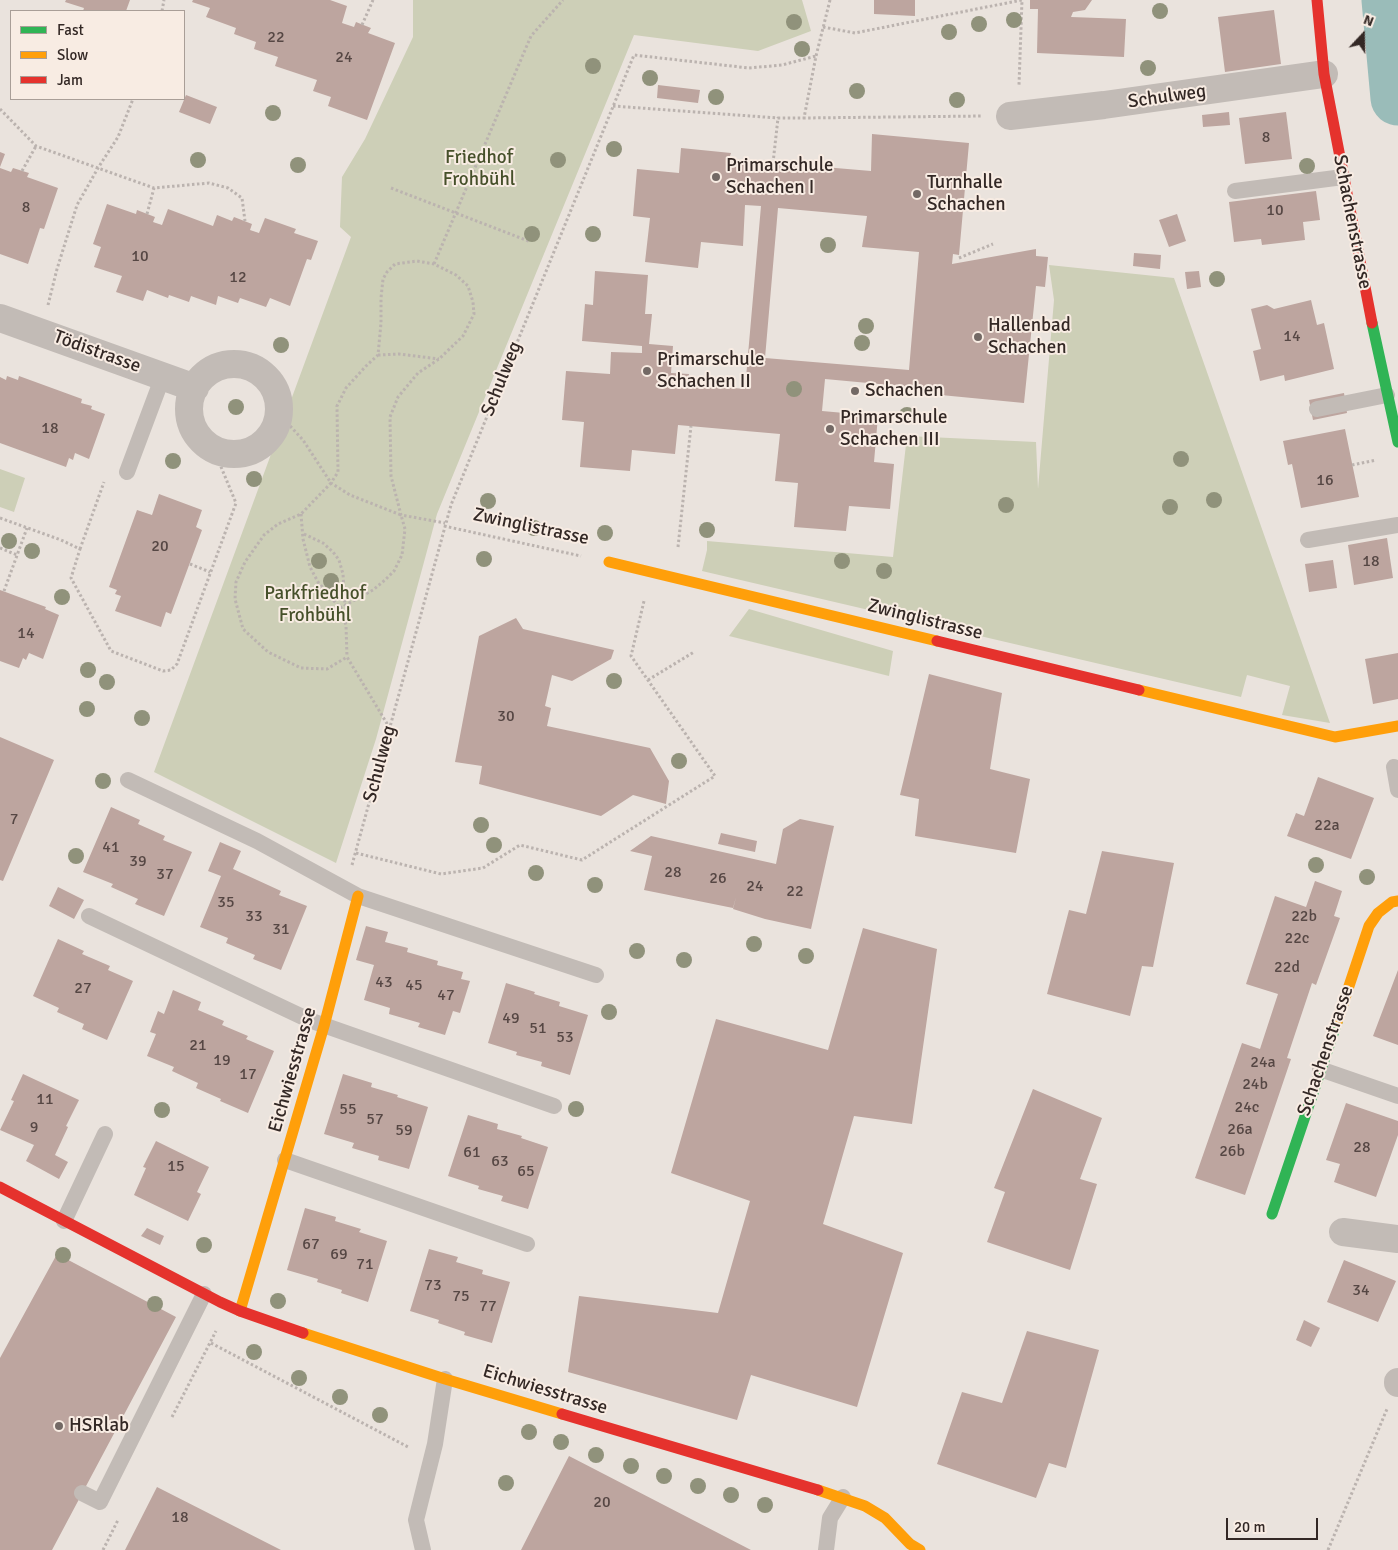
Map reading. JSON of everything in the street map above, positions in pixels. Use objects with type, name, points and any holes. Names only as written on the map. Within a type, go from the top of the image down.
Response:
[{"type":"street","name":"Schachenstrasse","points":[[1317,0],[1324,74],[1343,177],[1398,442]]},
{"type":"street","name":"Schulweg","points":[[1014,116],[1324,74]]},
{"type":"street","name":"Tödistrasse","points":[[0,318],[195,388]]},
{"type":"street","points":[[232,364],[247,366],[261,373],[272,384],[278,397],[280,415],[268,439],[257,449],[243,454],[228,454],[214,450],[202,441],[194,430],[189,416],[190,401],[195,388],[204,375],[217,368],[232,364]]},
{"type":"street","name":"Zwinglistrasse","points":[[610,562],[1335,737],[1398,726]]},
{"type":"street","name":"Eichwiesstrasse","points":[[240,1311],[324,1026],[358,896]]},
{"type":"street","name":"Schachenstrasse","points":[[1272,1214],[1368,926],[1378,913],[1392,902],[1398,901]]},
{"type":"street","name":"Eichwiesstrasse","points":[[0,1187],[240,1311],[342,1346],[445,1378],[843,1497],[865,1506],[886,1518],[910,1544],[920,1550]]},
{"type":"street","points":[[1343,1232],[1398,1240]]},
{"type":"lane","points":[[1234,190],[1343,177]]},
{"type":"lane","points":[[127,472],[163,376]]},
{"type":"lane","points":[[1317,409],[1387,395]]},
{"type":"lane","points":[[1308,540],[1398,525]]},
{"type":"lane","points":[[1394,767],[1398,790]]},
{"type":"lane","points":[[128,780],[257,841],[358,896],[596,975]]},
{"type":"lane","points":[[89,916],[324,1026],[554,1106]]},
{"type":"lane","points":[[1320,1069],[1398,1096]]},
{"type":"lane","points":[[64,1220],[106,1134]]},
{"type":"lane","points":[[285,1160],[528,1244]]},
{"type":"lane","points":[[82,1493],[100,1502],[204,1294]]},
{"type":"lane","points":[[423,1550],[416,1520],[431,1459],[445,1378]]},
{"type":"lane","points":[[826,1550],[830,1518],[843,1497]]},
{"type":"path","points":[[362,25],[373,0]]},
{"type":"path","points":[[434,264],[531,36],[563,0]]},
{"type":"path","points":[[804,118],[816,56],[830,0]]},
{"type":"path","points":[[613,106],[778,118],[1014,116],[1022,0],[855,33],[823,27]]},
{"type":"path","name":"Schulweg","points":[[343,888],[356,853],[451,505],[634,55],[749,68],[782,65],[816,56]]},
{"type":"path","points":[[41,332],[57,269],[77,205],[118,137],[133,100]]},
{"type":"path","points":[[0,108],[36,146],[154,188],[209,183],[228,188],[242,198],[245,221]]},
{"type":"path","points":[[773,163],[778,118]]},
{"type":"path","points":[[22,172],[36,146]]},
{"type":"path","points":[[148,214],[154,188]]},
{"type":"path","points":[[392,188],[531,242]]},
{"type":"path","points":[[958,258],[993,244]]},
{"type":"path","points":[[340,608],[373,590],[394,571],[402,555],[405,530],[391,476],[390,417],[398,397],[418,373],[439,359],[463,336],[474,314],[468,286],[456,275],[434,264],[416,261],[395,264],[387,272],[384,279],[378,355]]},
{"type":"path","points":[[347,657],[327,669],[301,668],[268,652],[244,629],[235,599],[236,582],[244,562],[264,535],[278,524],[301,514],[331,483],[338,472],[337,406],[346,388],[366,366],[378,355],[398,354],[439,359]]},
{"type":"path","points":[[280,415],[303,440],[331,483]]},
{"type":"path","points":[[674,578],[690,426]]},
{"type":"path","points":[[0,518],[61,540],[80,549],[71,578],[111,651],[163,671],[171,670],[177,664],[236,503],[214,450]]},
{"type":"path","points":[[1352,465],[1382,458]]},
{"type":"path","name":"Zwinglistrasse","points":[[331,483],[350,495],[401,515],[610,562]]},
{"type":"path","points":[[301,514],[310,567],[318,582],[340,608],[346,625],[347,657],[390,727]]},
{"type":"path","points":[[4,591],[27,528]]},
{"type":"path","points":[[303,533],[323,543],[339,560],[344,574],[345,606]]},
{"type":"path","points":[[0,548],[17,555]]},
{"type":"path","points":[[190,564],[210,572]]},
{"type":"path","points":[[356,853],[441,874],[483,868],[520,845],[582,860],[714,776],[631,656],[651,572]]},
{"type":"path","points":[[648,680],[694,652]]},
{"type":"path","points":[[211,1343],[431,1459]]},
{"type":"path","points":[[1328,1550],[1398,1383]]},
{"type":"green space","points":[[413,0],[802,0],[811,31],[758,51],[634,35],[437,514],[376,739],[336,863],[154,772],[351,237],[340,227],[342,177],[365,139],[413,37]]},
{"type":"green space","points":[[1049,265],[1174,278],[1330,723],[1282,715],[1290,686],[1247,675],[1241,697],[702,571],[707,541],[893,557],[907,436],[1036,442],[1038,489],[1054,300]]},
{"type":"green space","points":[[0,469],[25,478],[14,512],[0,507]]},
{"type":"green space","points":[[749,609],[893,651],[889,676],[729,636]]},
{"type":"building","points":[[66,0],[130,0],[126,10],[83,10],[84,8],[65,2]]},
{"type":"building","points":[[193,0],[330,0],[347,6],[342,23],[354,27],[356,22],[371,28],[368,33],[395,43],[367,120],[328,106],[331,97],[313,91],[317,80],[275,66],[278,57],[254,49],[256,42],[234,34],[236,28],[206,17],[210,8],[192,2]]},
{"type":"building","points":[[874,0],[915,0],[915,16],[874,14]]},
{"type":"building","points":[[1030,0],[1092,0],[1085,10],[1073,12],[1071,17],[1126,19],[1124,57],[1037,53],[1038,9],[1030,9]]},
{"type":"building","points":[[1274,10],[1281,64],[1225,72],[1218,17]]},
{"type":"building","points":[[658,85],[700,90],[698,103],[657,98]]},
{"type":"building","points":[[186,95],[217,107],[210,124],[179,112]]},
{"type":"building","points":[[1229,112],[1230,125],[1203,127],[1202,115]]},
{"type":"building","points":[[1286,112],[1292,159],[1245,164],[1239,118]]},
{"type":"building","points":[[872,134],[969,143],[959,255],[953,254],[952,264],[1036,249],[1036,256],[1048,257],[1045,287],[1036,286],[1024,403],[920,393],[922,388],[825,379],[822,411],[878,416],[874,462],[894,464],[890,509],[849,506],[846,531],[794,527],[798,483],[775,481],[780,434],[678,425],[675,454],[632,450],[630,471],[580,467],[584,422],[562,420],[566,371],[610,374],[611,352],[642,353],[642,346],[582,341],[585,304],[593,305],[595,271],[648,275],[645,314],[652,314],[649,344],[673,346],[671,373],[689,374],[688,384],[745,389],[761,206],[745,205],[743,246],[701,242],[698,268],[645,262],[650,218],[633,216],[637,169],[679,173],[681,148],[731,153],[729,159],[871,171]],"holes":[[[778,208],[867,216],[862,247],[919,252],[909,370],[765,358]]]},
{"type":"building","points":[[0,152],[5,154],[0,167]]},
{"type":"building","points":[[0,168],[11,172],[13,168],[29,173],[27,177],[58,188],[44,229],[40,228],[28,264],[0,254]]},
{"type":"building","points":[[1316,191],[1320,220],[1303,222],[1305,240],[1262,245],[1261,239],[1234,242],[1229,202]]},
{"type":"building","points":[[107,204],[136,214],[137,210],[155,217],[153,222],[162,225],[168,209],[213,226],[217,215],[232,221],[234,217],[252,224],[250,230],[259,233],[265,218],[296,229],[294,233],[318,241],[311,260],[307,259],[290,306],[270,298],[266,307],[240,298],[238,303],[218,296],[216,305],[191,296],[189,302],[169,295],[168,298],[147,290],[143,301],[116,292],[122,276],[94,267],[101,247],[93,244]]},
{"type":"building","points":[[1177,214],[1186,241],[1169,247],[1159,220]]},
{"type":"building","points":[[1134,253],[1161,255],[1160,269],[1133,266]]},
{"type":"building","points":[[1199,271],[1201,287],[1187,289],[1185,272]]},
{"type":"building","points":[[1311,300],[1317,325],[1324,323],[1334,369],[1285,381],[1284,375],[1260,381],[1253,351],[1261,349],[1251,309],[1267,305],[1274,309]]},
{"type":"building","points":[[7,376],[18,380],[19,376],[82,399],[81,403],[92,406],[91,409],[105,414],[89,459],[75,453],[73,460],[69,458],[66,467],[0,443],[0,377],[6,380]]},
{"type":"building","points":[[1344,393],[1347,413],[1313,420],[1309,400]]},
{"type":"building","points":[[1345,429],[1359,497],[1301,508],[1292,464],[1288,465],[1283,441]]},
{"type":"building","points":[[159,494],[202,510],[196,527],[202,530],[171,614],[166,612],[161,627],[115,611],[121,596],[115,594],[117,590],[109,587],[137,510],[152,515]]},
{"type":"building","points":[[1387,538],[1393,578],[1354,585],[1348,545]]},
{"type":"building","points":[[1333,560],[1337,588],[1309,592],[1305,564]]},
{"type":"building","points":[[0,590],[46,607],[45,609],[59,615],[43,659],[29,653],[26,660],[23,658],[19,668],[0,661]]},
{"type":"building","points":[[516,618],[523,629],[614,650],[611,659],[572,681],[552,675],[545,706],[551,708],[547,726],[650,748],[669,781],[666,804],[633,795],[601,816],[479,784],[482,766],[455,762],[479,636]]},
{"type":"building","points":[[1398,653],[1398,699],[1373,704],[1365,659]]},
{"type":"building","points":[[929,674],[1002,693],[990,769],[1030,779],[1016,853],[915,836],[919,799],[900,795]]},
{"type":"building","points":[[0,737],[54,760],[3,881],[0,880]]},
{"type":"building","points":[[1318,777],[1374,798],[1351,859],[1287,836],[1296,813],[1304,816]]},
{"type":"building","points":[[111,807],[140,820],[138,824],[165,836],[163,840],[192,852],[164,916],[135,904],[138,899],[111,887],[113,884],[83,872]]},
{"type":"building","points":[[800,819],[834,826],[811,929],[765,919],[733,909],[736,897],[733,908],[644,890],[652,856],[630,851],[651,836],[776,864],[783,829]]},
{"type":"building","points":[[721,833],[757,841],[755,852],[718,844]]},
{"type":"building","points":[[220,842],[241,851],[233,869],[281,891],[279,895],[307,906],[281,970],[253,959],[255,955],[226,943],[228,938],[200,927],[221,876],[208,871]]},
{"type":"building","points":[[1102,851],[1174,863],[1153,967],[1142,966],[1130,1016],[1047,994],[1069,910],[1086,914]]},
{"type":"building","points":[[1315,881],[1342,891],[1334,916],[1340,918],[1316,985],[1312,983],[1287,1058],[1291,1059],[1245,1195],[1195,1178],[1242,1043],[1260,1049],[1278,994],[1246,984],[1275,896],[1306,907]]},
{"type":"building","points":[[58,887],[84,900],[74,919],[49,906]]},
{"type":"building","points":[[366,926],[388,932],[385,942],[408,948],[407,952],[438,961],[437,965],[463,972],[461,979],[470,981],[460,1013],[453,1011],[445,1035],[418,1027],[420,1023],[389,1014],[390,1008],[364,1000],[374,965],[356,960]]},
{"type":"building","points":[[863,928],[937,949],[912,1124],[854,1116],[823,1224],[903,1253],[857,1407],[751,1375],[737,1420],[568,1372],[579,1296],[718,1313],[750,1201],[671,1173],[716,1019],[828,1050]]},
{"type":"building","points":[[58,939],[84,951],[82,954],[110,966],[108,970],[133,981],[107,1040],[82,1029],[84,1024],[57,1012],[59,1008],[33,996]]},
{"type":"building","points":[[1398,970],[1398,1045],[1373,1036]]},
{"type":"building","points":[[506,983],[560,1002],[559,1006],[588,1015],[570,1075],[541,1066],[542,1062],[516,1055],[517,1052],[488,1043]]},
{"type":"building","points":[[173,990],[201,1002],[198,1010],[224,1021],[222,1025],[248,1036],[246,1039],[274,1051],[248,1113],[196,1088],[198,1083],[172,1071],[174,1067],[147,1056],[156,1034],[150,1032],[158,1011],[164,1014]]},
{"type":"building","points":[[23,1074],[79,1100],[66,1126],[68,1127],[55,1155],[68,1162],[59,1179],[26,1161],[34,1145],[0,1130],[14,1101],[11,1100]]},
{"type":"building","points":[[343,1074],[372,1083],[371,1087],[428,1107],[409,1169],[378,1160],[379,1156],[352,1148],[354,1143],[324,1134]]},
{"type":"building","points":[[1033,1089],[1102,1118],[1080,1179],[1097,1184],[1070,1270],[987,1242],[1005,1192],[994,1188]]},
{"type":"building","points":[[1346,1103],[1398,1121],[1398,1135],[1376,1197],[1334,1182],[1340,1164],[1326,1160]]},
{"type":"building","points":[[468,1115],[498,1124],[497,1129],[522,1136],[521,1138],[548,1147],[528,1209],[501,1201],[503,1196],[478,1189],[479,1186],[448,1176]]},
{"type":"building","points":[[156,1141],[209,1167],[197,1192],[201,1194],[188,1221],[134,1195],[146,1168],[143,1167]]},
{"type":"building","points":[[305,1208],[336,1217],[335,1221],[361,1229],[359,1232],[387,1241],[368,1302],[341,1293],[342,1290],[317,1282],[318,1279],[287,1270]]},
{"type":"building","points":[[147,1228],[164,1236],[160,1245],[141,1236]]},
{"type":"building","points":[[429,1249],[458,1257],[456,1262],[483,1270],[482,1274],[510,1282],[492,1343],[464,1335],[465,1332],[438,1323],[439,1320],[410,1311]]},
{"type":"building","name":"HSRlab","points":[[57,1254],[176,1317],[52,1550],[0,1550],[0,1358]]},
{"type":"building","points":[[1344,1260],[1396,1281],[1378,1322],[1327,1302]]},
{"type":"building","points":[[1304,1320],[1320,1328],[1311,1347],[1296,1340]]},
{"type":"building","points":[[1027,1331],[1099,1350],[1066,1468],[1049,1463],[1036,1498],[937,1464],[962,1392],[1002,1403]]},
{"type":"building","points":[[569,1456],[751,1550],[521,1550]]},
{"type":"building","points":[[157,1487],[281,1550],[125,1550]]},
{"type":"waterway","points":[[1389,0],[1398,98]]},
{"type":"traffic: fast","points":[[1372,323],[1398,442]]},
{"type":"traffic: fast","points":[[1272,1214],[1337,1022]]},
{"type":"traffic: slow","points":[[609,562],[937,641]]},
{"type":"traffic: slow","points":[[1139,690],[1335,737],[1398,726]]},
{"type":"traffic: slow","points":[[240,1311],[324,1026],[358,896]]},
{"type":"traffic: slow","points":[[1337,1022],[1369,926],[1378,913],[1392,902],[1398,901]]},
{"type":"traffic: slow","points":[[303,1333],[445,1379],[562,1414]]},
{"type":"traffic: slow","points":[[818,1490],[865,1506],[885,1518],[910,1544],[920,1550]]},
{"type":"traffic: jam","points":[[1317,0],[1324,74],[1372,323]]},
{"type":"traffic: jam","points":[[937,641],[1139,690]]},
{"type":"traffic: jam","points":[[0,1187],[220,1302],[303,1333]]},
{"type":"traffic: jam","points":[[562,1414],[818,1490]]},
{"type":"place","name":"Primarschule Schachen I","points":[[716,177]]},
{"type":"place","name":"Turnhalle Schachen","points":[[917,194]]},
{"type":"place","name":"Hallenbad Schachen","points":[[978,337]]},
{"type":"place","name":"Primarschule Schachen II","points":[[647,371]]},
{"type":"place","name":"Schachen","points":[[855,391]]},
{"type":"place","name":"Primarschule Schachen III","points":[[830,429]]},
{"type":"place","name":"HSRlab","points":[[59,1426]]},
{"type":"park label","name":"Friedhof Frohbühl","points":[[479,169]]},
{"type":"park label","name":"Parkfriedhof Frohbühl","points":[[315,605]]}]
